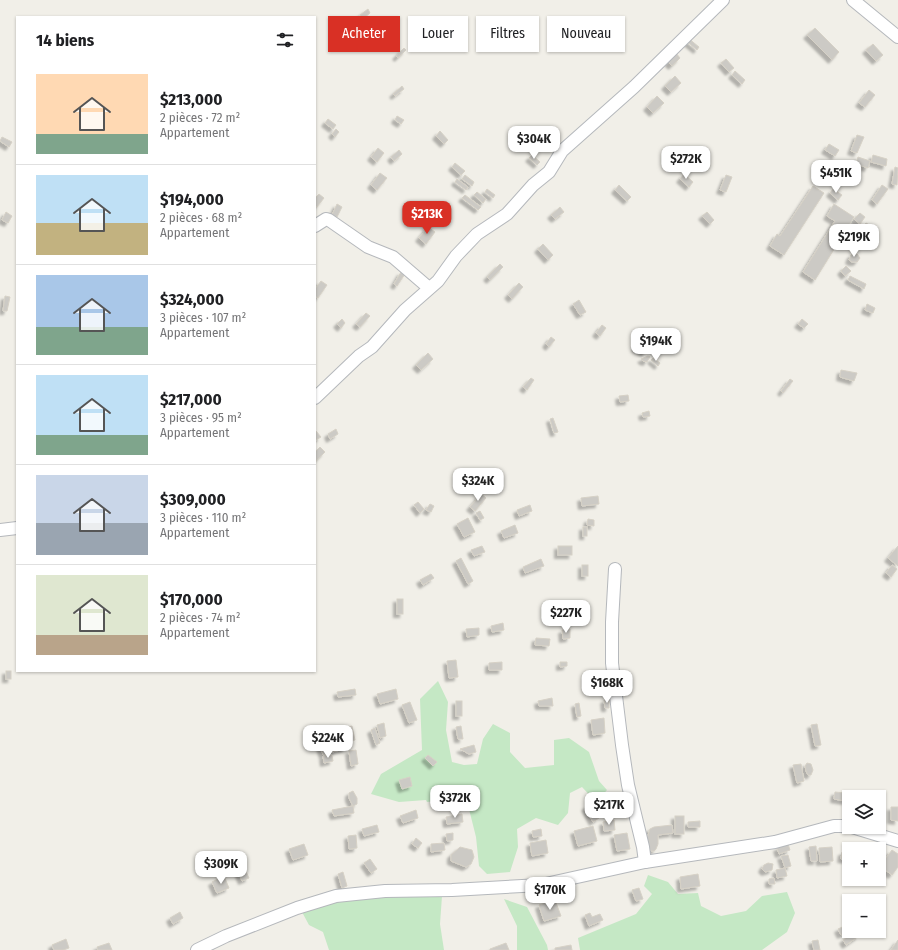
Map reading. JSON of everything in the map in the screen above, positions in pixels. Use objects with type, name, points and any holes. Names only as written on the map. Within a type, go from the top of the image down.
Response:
[{"type":"street","points":[[316,397],[360,356],[372,347],[405,310],[439,279],[456,256],[477,234],[507,214],[532,186],[549,172],[562,151],[634,87],[723,0]]},
{"type":"street","points":[[853,0],[898,37]]},
{"type":"street","points":[[316,225],[326,219],[329,220],[368,247],[393,257],[429,288]]},
{"type":"street","points":[[0,530],[16,528]]},
{"type":"street","points":[[615,570],[612,622],[612,663],[627,778],[645,862]]},
{"type":"street","points":[[196,950],[226,936],[336,896],[385,891],[452,890],[541,884],[645,862],[775,842],[834,826],[842,826]]},
{"type":"street","points":[[875,834],[898,841]]},
{"type":"green space","points":[[438,681],[448,702],[446,730],[452,762],[464,765],[477,764],[483,739],[493,724],[510,733],[510,752],[525,768],[554,765],[554,740],[569,738],[589,752],[599,781],[607,790],[596,802],[582,787],[570,793],[568,813],[558,825],[536,818],[517,829],[518,847],[510,872],[487,874],[479,866],[476,837],[469,809],[451,800],[399,802],[371,794],[381,774],[422,750],[420,699]]},
{"type":"green space","points":[[648,875],[668,882],[678,894],[698,893],[701,906],[721,916],[746,911],[762,896],[787,892],[795,913],[787,932],[762,950],[580,950],[578,938],[636,914],[652,894],[644,886]]},
{"type":"green space","points":[[387,895],[442,896],[440,924],[444,950],[329,950],[323,932],[309,925],[302,912],[338,900]]},
{"type":"green space","points":[[504,899],[527,907],[547,945],[548,950],[517,950],[517,926]]},
{"type":"building","points":[[368,9],[370,13],[366,16],[360,15]]},
{"type":"building","points":[[815,28],[839,52],[832,60],[807,35]]},
{"type":"building","points":[[688,38],[699,47],[697,50],[686,41]]},
{"type":"building","points":[[873,44],[883,55],[876,61],[866,50]]},
{"type":"building","points":[[404,48],[406,50],[398,58],[396,56]]},
{"type":"building","points":[[676,53],[680,58],[672,66],[668,62]]},
{"type":"building","points":[[726,59],[734,68],[729,72],[721,63]]},
{"type":"building","points":[[735,71],[745,80],[742,84],[732,75]]},
{"type":"building","points":[[675,76],[681,83],[671,92],[665,86]]},
{"type":"building","points":[[402,86],[404,89],[395,96],[393,94]]},
{"type":"building","points":[[869,90],[875,95],[865,107],[859,103]]},
{"type":"building","points":[[657,96],[664,103],[653,113],[647,107]]},
{"type":"building","points":[[397,116],[404,120],[401,124],[395,120]]},
{"type":"building","points":[[328,119],[336,125],[333,129],[325,123]]},
{"type":"building","points":[[336,129],[339,132],[335,137],[332,134]]},
{"type":"building","points":[[440,131],[448,140],[444,144],[436,136]]},
{"type":"building","points":[[857,135],[864,137],[857,153],[851,151]]},
{"type":"building","points":[[2,137],[12,142],[9,147],[0,141]]},
{"type":"building","points":[[829,144],[839,150],[835,156],[825,150]]},
{"type":"building","points":[[378,148],[384,153],[377,162],[371,157]]},
{"type":"building","points":[[399,150],[402,154],[394,161],[391,157]]},
{"type":"building","points":[[532,155],[540,162],[537,165],[529,158]]},
{"type":"building","points":[[873,155],[887,159],[886,166],[871,162]]},
{"type":"building","points":[[858,157],[870,161],[868,168],[856,164]]},
{"type":"building","points":[[455,163],[465,171],[461,175],[452,167]]},
{"type":"building","points":[[895,167],[898,168],[897,185],[892,184]]},
{"type":"building","points":[[380,173],[387,178],[377,190],[371,185]]},
{"type":"building","points":[[684,174],[693,182],[689,187],[680,179]]},
{"type":"building","points":[[465,175],[474,182],[472,186],[462,179]]},
{"type":"building","points":[[726,175],[732,177],[726,192],[720,190]]},
{"type":"building","points":[[457,179],[468,187],[466,190],[455,182]]},
{"type":"building","points":[[619,185],[631,197],[627,201],[615,190]]},
{"type":"building","points":[[882,185],[888,189],[877,204],[872,200]]},
{"type":"building","points":[[813,186],[824,193],[784,255],[770,246],[777,234],[780,236]]},
{"type":"building","points":[[487,189],[495,195],[493,198],[485,192]]},
{"type":"building","points":[[833,189],[842,195],[838,200],[830,193]]},
{"type":"building","points":[[477,192],[486,199],[483,203],[474,195]]},
{"type":"building","points":[[319,194],[324,198],[317,207],[316,206],[316,197]]},
{"type":"building","points":[[465,195],[481,207],[478,210],[462,198]]},
{"type":"building","points":[[337,204],[342,207],[337,217],[332,215]]},
{"type":"building","points":[[834,204],[854,217],[815,280],[803,272],[835,221],[827,216]]},
{"type":"building","points":[[560,207],[564,212],[555,219],[551,215]]},
{"type":"building","points":[[6,212],[12,216],[8,223],[2,220]]},
{"type":"building","points":[[707,212],[714,220],[710,224],[702,216]]},
{"type":"building","points":[[860,213],[865,217],[860,224],[854,219]]},
{"type":"building","points":[[866,223],[871,226],[862,238],[857,235]]},
{"type":"building","points":[[428,227],[435,232],[426,244],[419,238]]},
{"type":"building","points":[[543,244],[553,255],[548,260],[538,249]]},
{"type":"building","points":[[853,254],[857,254],[860,258],[857,262],[852,262],[849,260]]},
{"type":"building","points":[[500,264],[503,267],[490,280],[487,277]]},
{"type":"building","points":[[846,266],[851,271],[845,276],[841,271]]},
{"type":"building","points":[[401,272],[405,274],[397,286],[394,284]]},
{"type":"building","points":[[850,276],[866,284],[864,289],[848,280]]},
{"type":"building","points":[[321,281],[327,285],[318,298],[316,297],[316,288]]},
{"type":"building","points":[[519,283],[523,287],[512,299],[508,295]]},
{"type":"building","points":[[5,296],[10,297],[7,311],[3,311]]},
{"type":"building","points":[[579,300],[586,312],[580,315],[573,304]]},
{"type":"building","points":[[867,304],[875,308],[873,313],[865,310]]},
{"type":"building","points":[[366,313],[370,316],[360,327],[356,324]]},
{"type":"building","points":[[342,319],[345,323],[341,328],[337,324]]},
{"type":"building","points":[[802,319],[808,324],[804,328],[798,324]]},
{"type":"building","points":[[602,325],[606,328],[600,336],[596,333]]},
{"type":"building","points":[[551,337],[555,340],[549,347],[546,344]]},
{"type":"building","points":[[645,337],[654,341],[651,346],[642,342]]},
{"type":"building","points":[[638,343],[648,348],[645,353],[635,348]]},
{"type":"building","points":[[428,353],[433,359],[421,370],[416,365]]},
{"type":"building","points":[[648,356],[650,357],[647,362],[641,359]]},
{"type":"building","points":[[653,358],[660,363],[658,366],[651,360]]},
{"type":"building","points":[[841,370],[857,373],[854,381],[840,377]]},
{"type":"building","points":[[531,378],[534,380],[527,390],[523,387]]},
{"type":"building","points":[[790,379],[793,381],[783,393],[781,391]]},
{"type":"building","points":[[628,395],[629,401],[620,402],[619,396]]},
{"type":"building","points":[[649,411],[650,416],[643,417],[642,413]]},
{"type":"building","points":[[553,418],[558,432],[554,433],[550,419]]},
{"type":"building","points":[[336,429],[338,434],[330,439],[328,434]]},
{"type":"building","points":[[316,431],[321,437],[316,440]]},
{"type":"building","points":[[320,447],[325,452],[316,461],[316,451]]},
{"type":"building","points":[[481,494],[486,498],[475,511],[470,507]]},
{"type":"building","points":[[598,496],[599,504],[582,506],[581,498]]},
{"type":"building","points":[[418,502],[424,509],[420,513],[414,505]]},
{"type":"building","points":[[430,504],[434,506],[431,512],[426,510]]},
{"type":"building","points":[[530,505],[532,511],[519,516],[517,510]]},
{"type":"building","points":[[480,511],[484,518],[480,520],[476,513]]},
{"type":"building","points":[[468,518],[475,532],[464,537],[457,524]]},
{"type":"building","points":[[588,519],[594,520],[594,526],[587,525]]},
{"type":"building","points":[[515,525],[518,533],[504,538],[501,531]]},
{"type":"building","points":[[583,527],[587,527],[587,536],[583,536]]},
{"type":"building","points":[[482,546],[485,552],[474,556],[471,550]]},
{"type":"building","points":[[558,546],[572,546],[572,555],[558,555]]},
{"type":"building","points":[[898,546],[898,566],[888,558]]},
{"type":"building","points":[[461,558],[473,581],[468,584],[456,561]]},
{"type":"building","points":[[541,559],[544,566],[525,573],[523,567]]},
{"type":"building","points":[[582,565],[588,565],[588,576],[582,576]]},
{"type":"building","points":[[892,565],[897,569],[891,577],[886,573]]},
{"type":"building","points":[[431,574],[434,578],[423,585],[420,580]]},
{"type":"building","points":[[397,599],[403,599],[403,614],[397,614]]},
{"type":"building","points":[[503,623],[504,630],[492,632],[491,626]]},
{"type":"building","points":[[479,628],[479,635],[467,637],[466,629]]},
{"type":"building","points":[[570,629],[570,638],[563,639],[562,630]]},
{"type":"building","points":[[536,638],[550,639],[549,646],[535,645]]},
{"type":"building","points":[[456,660],[458,677],[449,678],[447,661]]},
{"type":"building","points":[[502,662],[502,670],[489,670],[489,663]]},
{"type":"building","points":[[560,662],[567,662],[567,666],[560,667]]},
{"type":"building","points":[[6,671],[11,671],[11,679],[6,679]]},
{"type":"building","points":[[603,672],[603,682],[590,683],[589,673]]},
{"type":"building","points":[[355,689],[356,695],[338,697],[337,692]]},
{"type":"building","points":[[396,689],[398,699],[380,704],[377,694]]},
{"type":"building","points":[[552,698],[553,706],[539,706],[538,701]]},
{"type":"building","points":[[609,699],[609,708],[605,708],[604,700]]},
{"type":"building","points":[[456,701],[462,701],[462,716],[456,716]]},
{"type":"building","points":[[410,702],[417,720],[409,723],[402,705]]},
{"type":"building","points":[[579,703],[581,716],[577,717],[575,704]]},
{"type":"building","points":[[604,718],[605,733],[593,735],[591,720]]},
{"type":"building","points":[[384,723],[386,736],[380,738],[377,725]]},
{"type":"building","points":[[817,724],[821,745],[815,746],[811,725]]},
{"type":"building","points":[[352,726],[355,740],[346,742],[343,728]]},
{"type":"building","points":[[461,726],[463,739],[458,739],[456,727]]},
{"type":"building","points":[[375,728],[380,743],[376,745],[371,730]]},
{"type":"building","points":[[343,739],[346,748],[323,755],[320,746]]},
{"type":"building","points":[[474,745],[476,752],[469,754],[460,749]]},
{"type":"building","points":[[356,750],[358,764],[351,766],[349,751]]},
{"type":"building","points":[[332,755],[333,761],[324,763],[323,756]]},
{"type":"building","points":[[428,755],[437,762],[433,766],[425,758]]},
{"type":"building","points":[[807,763],[811,764],[813,770],[811,775],[808,775],[806,771],[805,766]]},
{"type":"building","points":[[801,764],[804,781],[797,783],[793,765]]},
{"type":"building","points":[[410,777],[412,786],[402,789],[399,780]]},
{"type":"building","points":[[353,791],[357,798],[357,804],[353,806],[349,798],[349,793]]},
{"type":"building","points":[[835,792],[842,793],[842,800],[834,799]]},
{"type":"building","points":[[622,793],[623,806],[609,807],[609,794]]},
{"type":"building","points":[[590,804],[599,818],[593,822],[585,807]]},
{"type":"building","points":[[353,806],[354,813],[334,816],[332,810]]},
{"type":"building","points":[[891,807],[898,807],[898,821],[891,820]]},
{"type":"building","points":[[416,810],[418,818],[403,823],[400,816]]},
{"type":"building","points":[[462,814],[463,822],[447,824],[446,817]]},
{"type":"building","points":[[675,816],[684,816],[684,834],[675,834]]},
{"type":"building","points":[[614,820],[615,830],[604,831],[603,822]]},
{"type":"building","points":[[700,821],[700,827],[688,827],[688,822]]},
{"type":"building","points":[[377,825],[379,832],[364,836],[362,829]]},
{"type":"building","points":[[672,825],[673,833],[658,835],[658,844],[656,849],[651,851],[646,841],[650,829],[654,827]]},
{"type":"building","points":[[593,826],[597,841],[578,846],[574,831]]},
{"type":"building","points":[[541,829],[542,836],[533,837],[532,831]]},
{"type":"building","points":[[453,833],[453,840],[447,841],[446,834]]},
{"type":"building","points":[[627,833],[630,849],[617,851],[614,835]]},
{"type":"building","points":[[356,835],[357,848],[349,849],[348,836]]},
{"type":"building","points":[[416,838],[422,843],[418,848],[412,844]]},
{"type":"building","points":[[546,840],[548,853],[532,856],[530,843]]},
{"type":"building","points":[[444,843],[445,850],[431,852],[431,844]]},
{"type":"building","points":[[304,844],[308,855],[293,860],[289,849]]},
{"type":"building","points":[[788,844],[790,850],[779,854],[777,848]]},
{"type":"building","points":[[816,846],[817,861],[811,861],[809,847]]},
{"type":"building","points":[[460,847],[472,850],[474,857],[471,864],[466,867],[451,861],[451,855]]},
{"type":"building","points":[[832,847],[833,861],[820,862],[819,848]]},
{"type":"building","points":[[892,850],[898,854],[898,867],[892,875],[886,870],[886,858]]},
{"type":"building","points":[[788,855],[791,866],[785,868],[781,856]]},
{"type":"building","points":[[370,859],[377,869],[371,873],[364,863]]},
{"type":"building","points":[[768,863],[773,864],[772,870],[765,872],[762,869],[764,865]]},
{"type":"building","points":[[243,865],[249,878],[242,881],[237,868]]},
{"type":"building","points":[[785,868],[787,876],[777,878],[776,870]]},
{"type":"building","points":[[343,872],[347,886],[342,888],[338,874]]},
{"type":"building","points":[[698,874],[700,886],[681,889],[680,877]]},
{"type":"building","points":[[224,876],[229,888],[217,893],[212,882]]},
{"type":"building","points":[[774,878],[775,884],[769,884],[769,879]]},
{"type":"building","points":[[639,888],[643,899],[636,901],[632,890]]},
{"type":"building","points":[[555,900],[561,916],[544,921],[539,905]]},
{"type":"building","points":[[180,912],[183,918],[173,924],[170,918]]},
{"type":"building","points":[[590,913],[592,917],[600,914],[603,920],[589,926],[585,915]]},
{"type":"building","points":[[842,927],[842,934],[841,935],[838,929]]},
{"type":"building","points":[[846,938],[856,938],[846,945],[843,940]]},
{"type":"building","points":[[66,939],[69,948],[54,950],[52,945]]},
{"type":"building","points":[[818,940],[820,950],[814,950],[812,941]]},
{"type":"building","points":[[898,940],[898,950],[891,950]]},
{"type":"building","points":[[109,943],[112,950],[98,950],[97,947]]},
{"type":"building","points":[[506,943],[509,950],[490,950],[490,949]]},
{"type":"building","points":[[571,945],[572,950],[555,950],[555,948]]}]
